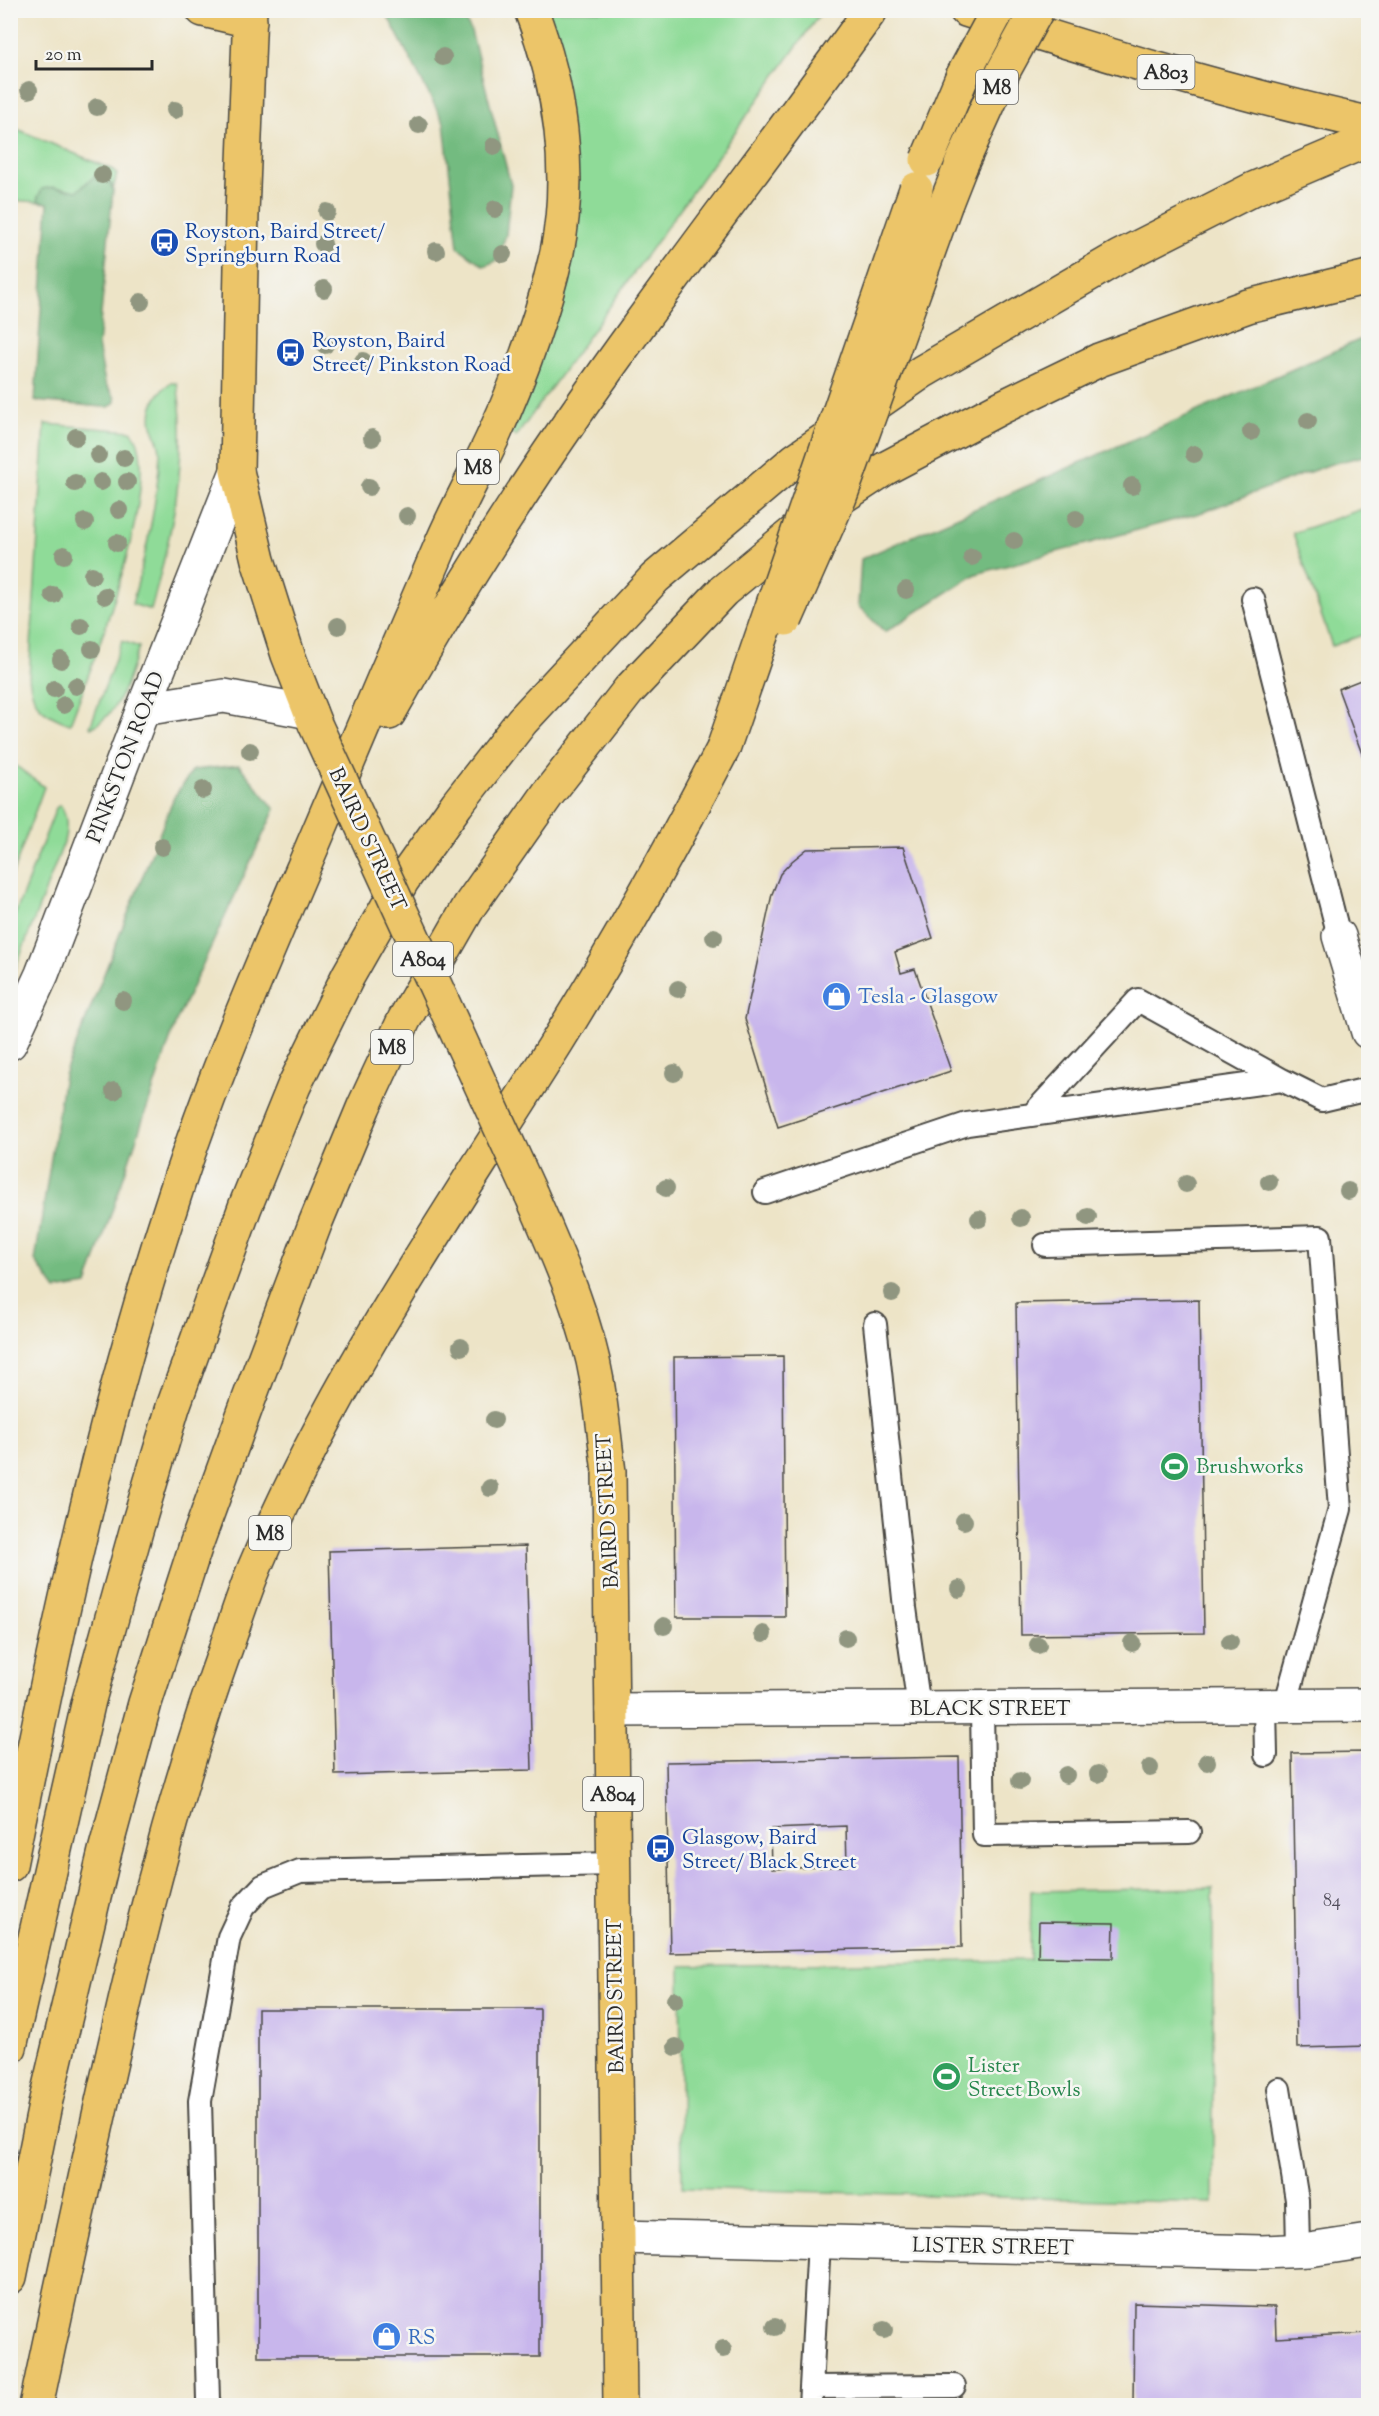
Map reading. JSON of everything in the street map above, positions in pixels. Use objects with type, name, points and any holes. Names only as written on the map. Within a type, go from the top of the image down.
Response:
[{"type":"main road","points":[[203,10],[250,16]]},
{"type":"main road","name":"M8","points":[[10,1865],[47,1683],[102,1451],[134,1326],[174,1195],[240,1018],[441,544],[509,400],[544,300],[558,239],[563,185],[562,152],[556,95],[550,67],[531,10]]},
{"type":"main road","name":"M8","points":[[288,903],[418,661],[539,468],[640,324],[872,10]]},
{"type":"main road","name":"A803","points":[[966,10],[1113,58],[1300,108],[1368,123]]},
{"type":"main road","name":"M8","points":[[723,749],[921,175],[962,77],[998,10]]},
{"type":"main road","name":"M8","points":[[36,2406],[102,2098],[143,1922],[176,1799],[214,1679],[256,1564],[299,1471],[360,1359],[436,1231],[594,982],[669,853],[723,749],[799,591],[840,497],[960,165],[1004,70],[1037,10]]},
{"type":"main road","name":"A804","points":[[237,471],[242,213],[250,16]]},
{"type":"main road","points":[[10,2047],[89,1700],[173,1407],[244,1208],[294,1086],[348,976],[402,881],[457,804],[522,721],[581,655],[655,578],[795,460],[922,372],[1119,258],[1252,189],[1368,140]]},
{"type":"main road","name":"M8","points":[[10,2277],[46,2100],[105,1851],[145,1703],[196,1545],[257,1377],[364,1106],[404,1020],[471,905],[548,794],[629,690],[723,591],[816,514],[885,468],[1002,407],[1100,360],[1248,306],[1368,277]]},
{"type":"main road","name":"BAIRD STREET","points":[[237,471],[258,560],[288,655],[312,718],[558,1256],[580,1318],[597,1379],[609,1472],[620,2406]]},
{"type":"street","name":"PINKSTON ROAD","points":[[10,1043],[42,974],[237,471]]},
{"type":"street","points":[[143,709],[224,696],[312,718]]},
{"type":"street","points":[[1339,936],[1368,1032]]},
{"type":"street","name":"BLACK STREET","points":[[612,1710],[1368,1705]]},
{"type":"street","name":"LISTER STREET","points":[[618,2237],[1250,2251],[1298,2250],[1368,2241]]},
{"type":"lane","points":[[1253,599],[1339,936]]},
{"type":"lane","points":[[1032,1115],[1138,1000],[1322,1100],[1368,1089]]},
{"type":"lane","points":[[765,1192],[967,1124],[1282,1080]]},
{"type":"lane","points":[[1045,1245],[1320,1238],[1340,1509],[1275,1706],[1266,1755]]},
{"type":"lane","points":[[875,1324],[905,1608],[919,1708]]},
{"type":"lane","points":[[982,1708],[984,1834],[1189,1832]]},
{"type":"lane","points":[[210,2406],[208,2400],[200,2101],[229,1937],[243,1907],[263,1886],[300,1871],[614,1864]]},
{"type":"lane","points":[[1279,2089],[1297,2200],[1298,2250]]},
{"type":"lane","points":[[819,2242],[811,2396],[954,2386]]},
{"type":"green space","points":[[385,11],[461,11],[471,31],[511,185],[506,235],[496,261],[484,266],[458,247],[444,123]]},
{"type":"green space","points":[[547,11],[822,11],[516,437],[509,431],[557,306]]},
{"type":"green space","points":[[10,126],[113,170],[117,174],[113,190],[111,183],[87,182],[77,192],[61,188],[48,191],[38,197],[39,202],[11,200]]},
{"type":"green space","points":[[95,176],[107,180],[113,190],[98,345],[105,383],[115,398],[115,402],[109,407],[103,407],[35,401],[48,203],[39,202],[38,197],[42,189],[54,187],[77,191]]},
{"type":"green space","points":[[1368,339],[1368,455],[1331,464],[1200,513],[976,574],[885,632],[858,606],[861,559],[1359,340]]},
{"type":"green space","points":[[171,383],[177,383],[181,419],[177,495],[151,610],[132,604],[150,529],[159,472],[160,453],[152,423],[152,409],[159,394]]},
{"type":"green space","points":[[45,424],[131,431],[140,453],[140,487],[122,574],[108,620],[70,724],[53,717],[41,708],[33,696],[29,678]]},
{"type":"green space","points":[[1368,507],[1368,633],[1332,646],[1293,533]]},
{"type":"green space","points":[[122,641],[139,647],[127,682],[110,713],[91,728],[90,727]]},
{"type":"green space","points":[[11,762],[44,787],[11,878]]},
{"type":"green space","points":[[239,765],[275,809],[176,1022],[87,1285],[56,1290],[35,1261],[64,1075],[174,797],[193,770]]},
{"type":"green space","points":[[60,805],[66,823],[64,842],[11,980],[11,925],[56,808]]},
{"type":"green space","name":"Lister Street Bowls","points":[[1213,1888],[1213,2203],[682,2188],[680,1966],[1030,1960],[1031,1891]]},
{"type":"building","points":[[1368,677],[1368,770],[1338,689]]},
{"type":"building","name":"Tesla - Glasgow","points":[[903,847],[933,938],[895,952],[901,973],[915,969],[951,1071],[778,1127],[745,1019],[772,894],[780,874],[807,849]]},
{"type":"building","points":[[1199,1300],[1204,1633],[1021,1635],[1016,1303]]},
{"type":"building","points":[[783,1356],[785,1617],[676,1617],[674,1357]]},
{"type":"building","points":[[526,1546],[532,1770],[335,1775],[329,1551]]},
{"type":"building","points":[[1368,1752],[1368,2046],[1297,2048],[1292,1753]]},
{"type":"building","points":[[959,1757],[962,1947],[670,1953],[666,1762]],"holes":[[[846,1826],[847,1866],[772,1869],[771,1829]]]},
{"type":"building","points":[[1039,1922],[1114,1923],[1113,1958],[1038,1957]]},
{"type":"building","points":[[258,2009],[540,2009],[540,2357],[258,2357]]},
{"type":"building","points":[[1134,2303],[1275,2307],[1276,2338],[1368,2333],[1368,2406],[1133,2406]]},
{"type":"place","name":"Royston, Baird Street/ Springburn Road","points":[[164,243]]},
{"type":"place","name":"Royston, Baird Street/ Pinkston Road","points":[[291,352]]},
{"type":"place","name":"Tesla - Glasgow","points":[[837,996]]},
{"type":"place","name":"Brushworks","points":[[1175,1466]]},
{"type":"place","name":"Glasgow, Baird Street/ Black Street","points":[[661,1849]]},
{"type":"place","name":"Lister Street Bowls","points":[[947,2077]]},
{"type":"place","name":"RS","points":[[387,2337]]}]
